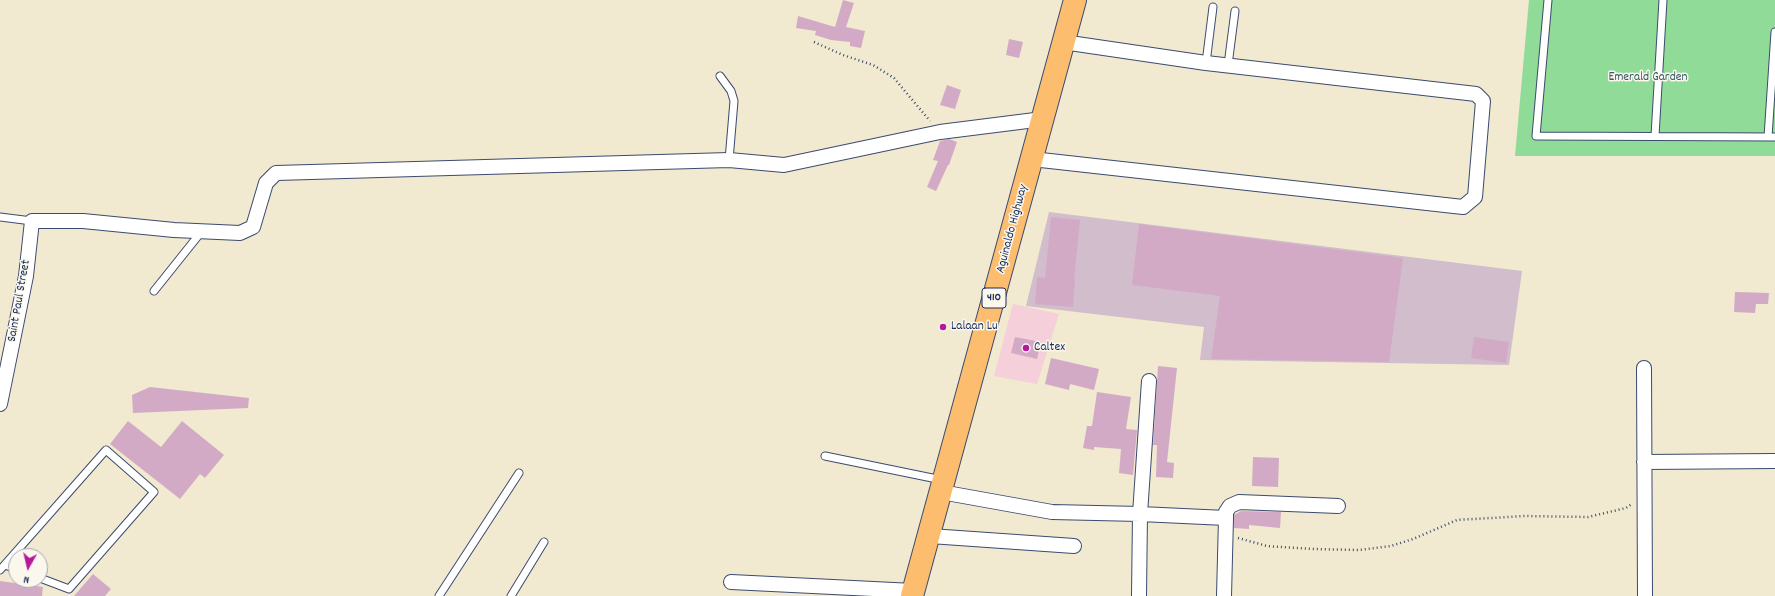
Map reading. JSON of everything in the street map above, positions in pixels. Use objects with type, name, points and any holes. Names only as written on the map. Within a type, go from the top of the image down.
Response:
[{"type":"main road","name":"Aguinaldo Highway","points":[[913,594],[1064,42],[1074,0]]},
{"type":"street","points":[[1032,159],[1463,208],[1475,197],[1483,101],[1476,94],[1206,63],[1064,42]]},
{"type":"street","points":[[32,221],[83,222],[240,233],[253,226],[266,183],[276,172],[729,160],[784,164],[940,132],[1043,119]]},
{"type":"street","name":"Saint Paul Street","points":[[0,404],[6,347],[26,276],[32,221]]},
{"type":"street","points":[[1644,368],[1645,596]]},
{"type":"street","points":[[1139,596],[1140,514],[1150,381]]},
{"type":"street","points":[[1644,462],[1775,461]]},
{"type":"street","points":[[942,486],[1052,512],[1226,518]]},
{"type":"street","points":[[1224,596],[1226,512],[1230,506],[1239,502],[1338,506]]},
{"type":"street","points":[[930,536],[1074,546]]},
{"type":"street","points":[[731,582],[913,594]]},
{"type":"lane","points":[[1548,0],[1536,136],[1772,137],[1775,32]]},
{"type":"lane","points":[[1655,136],[1663,0]]},
{"type":"lane","points":[[1206,63],[1213,7]]},
{"type":"lane","points":[[1228,65],[1234,11]]},
{"type":"lane","points":[[720,76],[731,91],[734,101],[729,160]]},
{"type":"lane","points":[[0,217],[32,221]]},
{"type":"lane","points":[[154,291],[202,231]]},
{"type":"lane","points":[[20,548],[106,450],[154,492],[69,589],[48,581]]},
{"type":"lane","points":[[825,456],[942,486]]},
{"type":"lane","points":[[439,596],[519,473]]},
{"type":"lane","points":[[511,596],[544,542]]},
{"type":"path","points":[[814,42],[843,55],[873,65],[894,78],[940,132]]},
{"type":"path","points":[[1226,534],[1266,546],[1359,550],[1391,546],[1413,539],[1457,520],[1524,516],[1588,517],[1626,508],[1644,497]]},
{"type":"shaded area","points":[[1049,212],[1522,271],[1509,365],[1200,360],[1204,327],[1026,306]]},
{"type":"shaded area","points":[[1013,304],[1059,314],[1037,384],[994,376]]},
{"type":"green space","name":"Emerald Garden","points":[[1529,0],[1775,0],[1775,156],[1515,156]]},
{"type":"building","points":[[843,0],[854,3],[846,27],[865,31],[861,48],[850,46],[850,42],[831,40],[815,35],[816,31],[796,28],[798,16],[835,27]]},
{"type":"building","points":[[1009,39],[1023,42],[1019,58],[1006,55]]},
{"type":"building","points":[[947,85],[961,90],[955,109],[940,105]]},
{"type":"building","points":[[949,139],[957,142],[949,165],[936,191],[927,187],[938,161],[933,160],[940,141]]},
{"type":"building","points":[[1051,217],[1080,220],[1073,307],[1035,304],[1037,277],[1045,278]]},
{"type":"building","points":[[1139,224],[1403,258],[1389,362],[1211,359],[1220,296],[1132,285]]},
{"type":"building","points":[[1735,292],[1769,293],[1768,304],[1756,304],[1755,313],[1734,312]]},
{"type":"building","name":"Caltex","points":[[1015,337],[1041,342],[1037,359],[1011,353]]},
{"type":"building","points":[[1474,337],[1509,342],[1506,363],[1471,358]]},
{"type":"building","points":[[1051,358],[1099,369],[1094,390],[1070,384],[1069,390],[1045,384]]},
{"type":"building","points":[[1158,366],[1177,368],[1167,462],[1174,463],[1173,478],[1156,477],[1157,445],[1153,445]]},
{"type":"building","points":[[150,387],[249,398],[248,408],[133,413],[132,395]]},
{"type":"building","points":[[1097,392],[1131,397],[1126,429],[1137,430],[1133,475],[1119,473],[1121,449],[1094,447],[1094,450],[1083,448],[1087,426],[1092,426]]},
{"type":"building","points":[[128,421],[161,447],[182,421],[224,455],[205,478],[200,474],[180,499],[110,444]]},
{"type":"building","points":[[1253,457],[1279,458],[1278,487],[1252,486]]},
{"type":"building","points":[[1241,511],[1281,512],[1280,528],[1249,525],[1249,529],[1234,528],[1234,515]]},
{"type":"building","points":[[93,574],[111,589],[105,596],[74,596]]},
{"type":"building","points":[[0,581],[8,582],[8,588],[43,588],[42,596],[0,596]]},
{"type":"place","name":"Lalaan Lu","points":[[943,327]]},
{"type":"place","name":"Caltex","points":[[1026,348]]}]
